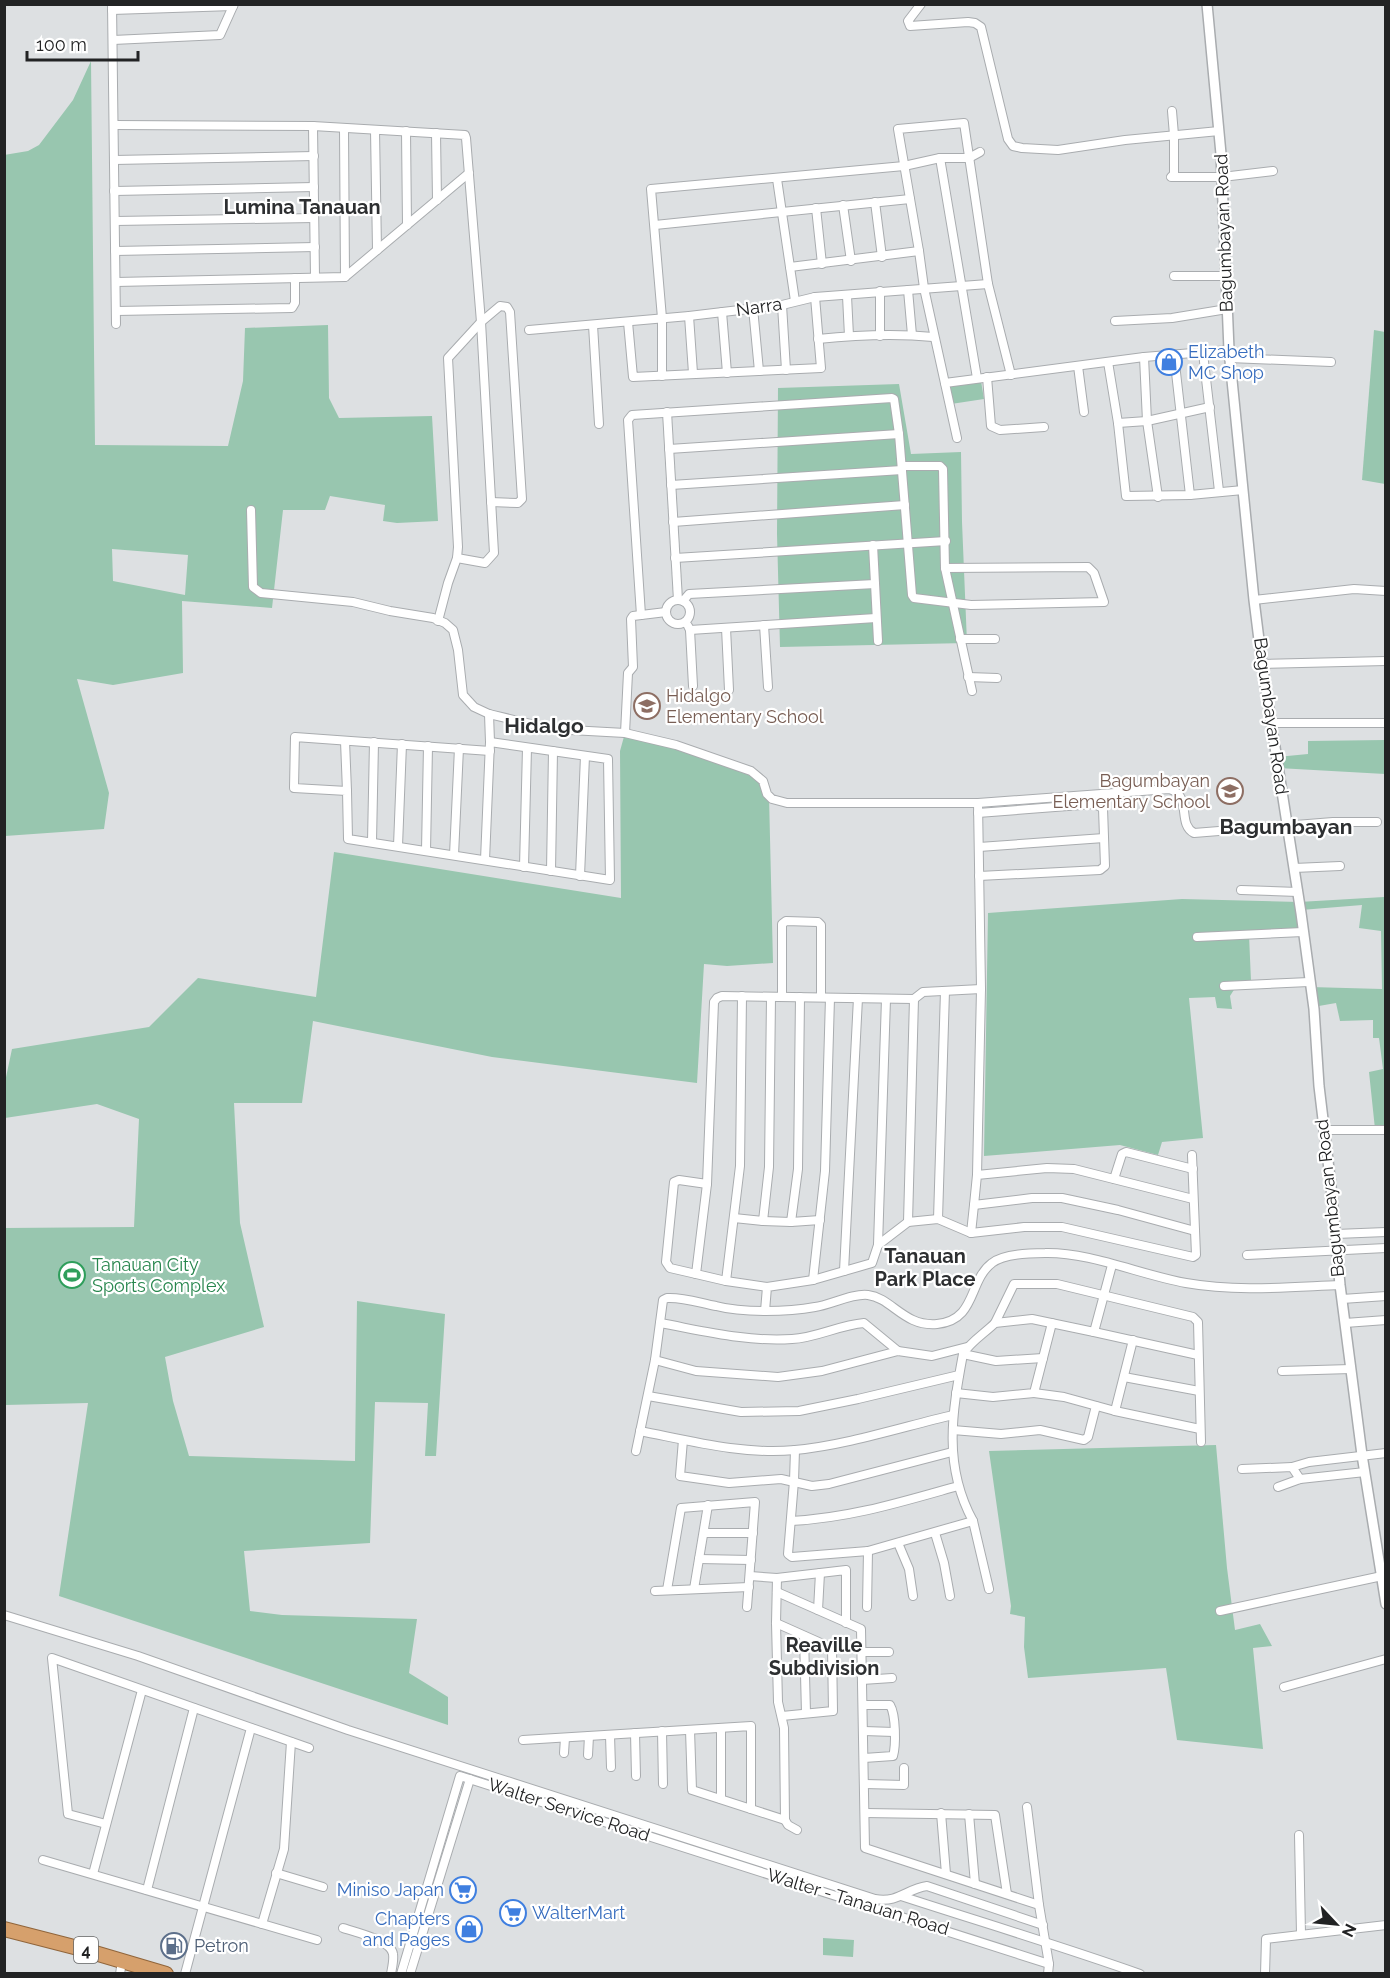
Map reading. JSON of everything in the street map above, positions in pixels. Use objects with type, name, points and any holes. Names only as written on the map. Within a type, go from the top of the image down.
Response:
[{"type":"highway","name":"4","points":[[4,1929],[121,1967],[166,1974]]},
{"type":"street","points":[[921,4],[908,21],[910,26],[968,22],[981,27],[1008,139],[1014,146],[1058,150],[1125,140],[1219,131]]},
{"type":"street","name":"Bagumbayan Road","points":[[1208,4],[1222,177],[1229,354],[1254,600],[1314,1009],[1323,1130],[1340,1285],[1362,1455],[1386,1604]]},
{"type":"street","points":[[112,40],[220,35],[233,5],[112,7],[112,40],[114,125],[114,191],[116,282],[116,324]]},
{"type":"street","points":[[1172,111],[1174,174],[1171,177],[1222,177],[1273,171]]},
{"type":"street","points":[[957,438],[933,337],[898,129],[964,123],[988,284],[1011,375]]},
{"type":"street","points":[[114,125],[313,126],[465,135],[480,322],[494,553],[485,563],[457,558]]},
{"type":"street","points":[[313,126],[315,277]]},
{"type":"street","points":[[344,129],[345,277]]},
{"type":"street","points":[[375,130],[377,250]]},
{"type":"street","points":[[406,131],[407,225]]},
{"type":"street","points":[[436,133],[437,200]]},
{"type":"street","points":[[662,376],[662,318],[651,189],[904,166],[940,158],[969,158],[980,152]]},
{"type":"street","points":[[114,160],[314,156]]},
{"type":"street","points":[[940,158],[977,378]]},
{"type":"street","points":[[116,282],[345,277],[469,173]]},
{"type":"street","points":[[777,178],[795,302]]},
{"type":"street","points":[[114,191],[314,187]]},
{"type":"street","points":[[655,225],[910,199]]},
{"type":"street","points":[[875,202],[882,257]]},
{"type":"street","points":[[843,205],[851,261]]},
{"type":"street","points":[[816,208],[822,264]]},
{"type":"street","points":[[115,221],[314,218]]},
{"type":"street","points":[[115,251],[315,247]]},
{"type":"street","points":[[790,267],[919,251]]},
{"type":"street","points":[[1174,276],[1226,276]]},
{"type":"street","points":[[116,311],[292,308],[295,303],[295,278]]},
{"type":"street","name":"Narra","points":[[529,330],[689,316],[782,305],[815,297],[924,288],[961,288],[988,284]]},
{"type":"street","points":[[908,290],[912,335]]},
{"type":"street","points":[[880,291],[880,336]]},
{"type":"street","points":[[847,296],[849,336]]},
{"type":"street","points":[[628,322],[633,377],[820,368],[815,297]]},
{"type":"street","points":[[782,305],[786,370]]},
{"type":"street","points":[[438,621],[457,558],[458,547],[448,358],[480,322],[500,306],[507,307],[510,312],[522,499],[518,503],[490,502]]},
{"type":"street","points":[[753,308],[759,371]]},
{"type":"street","points":[[1114,321],[1172,318],[1227,309]]},
{"type":"street","points":[[722,312],[727,373]]},
{"type":"street","points":[[689,316],[693,373]]},
{"type":"street","points":[[594,325],[599,424]]},
{"type":"street","points":[[818,339],[849,336],[933,337]]},
{"type":"street","points":[[945,383],[1144,357],[1203,353],[1331,362]]},
{"type":"street","points":[[1203,353],[1219,491]]},
{"type":"street","points":[[1174,355],[1190,495]]},
{"type":"street","points":[[1144,357],[1147,421],[1158,497]]},
{"type":"street","points":[[1108,362],[1119,423],[1126,496],[1158,497],[1243,490]]},
{"type":"street","points":[[1078,366],[1084,412]]},
{"type":"street","points":[[987,377],[991,426],[1000,430],[1044,427]]},
{"type":"street","points":[[641,615],[628,420],[632,415],[892,398],[900,434],[914,598],[971,605],[1104,602],[1094,573],[1088,567],[945,568]]},
{"type":"street","points":[[1119,423],[1147,421],[1210,407]]},
{"type":"street","points":[[667,412],[675,558],[680,600]]},
{"type":"street","points":[[669,449],[900,434]]},
{"type":"street","points":[[671,485],[940,466],[943,469],[945,568],[972,692]]},
{"type":"street","points":[[673,522],[905,505]]},
{"type":"street","points":[[252,510],[253,587],[256,591],[353,602],[438,621],[453,630],[458,650],[463,695],[474,707],[489,714],[552,729],[625,733],[676,745],[743,766],[752,771],[763,781],[767,794],[772,799],[787,803],[978,803],[1169,789],[1178,794],[1182,800],[1186,825],[1189,831],[1194,833],[1333,822],[1377,822]]},
{"type":"street","points":[[675,558],[946,541]]},
{"type":"street","points":[[873,545],[878,641]]},
{"type":"street","points":[[680,600],[687,604],[691,613],[686,622],[672,624],[666,617],[669,604],[688,594],[875,584]]},
{"type":"street","points":[[1254,600],[1354,589],[1386,591]]},
{"type":"street","points":[[625,733],[628,673],[633,667],[631,619],[633,615],[666,612]]},
{"type":"street","points":[[690,630],[876,618]]},
{"type":"street","points":[[686,622],[690,630],[693,686]]},
{"type":"street","points":[[764,625],[768,687]]},
{"type":"street","points":[[726,628],[729,690]]},
{"type":"street","points":[[960,639],[995,639]]},
{"type":"street","points":[[1262,664],[1386,661]]},
{"type":"street","points":[[968,677],[997,678]]},
{"type":"street","points":[[485,860],[490,751],[489,714]]},
{"type":"street","points":[[1271,723],[1386,723]]},
{"type":"street","points":[[347,791],[294,788],[294,737],[490,751]]},
{"type":"street","points":[[345,741],[348,839],[609,880],[608,759],[490,742]]},
{"type":"street","points":[[372,842],[374,742]]},
{"type":"street","points":[[398,846],[402,744]]},
{"type":"street","points":[[426,850],[428,746]]},
{"type":"street","points":[[454,855],[459,748]]},
{"type":"street","points":[[524,867],[527,748]]},
{"type":"street","points":[[551,871],[553,751]]},
{"type":"street","points":[[580,876],[585,756]]},
{"type":"street","points":[[971,1233],[977,1175],[981,990],[978,803]]},
{"type":"street","points":[[978,813],[1094,804],[1103,808],[1105,866],[1100,870],[979,876]]},
{"type":"street","points":[[979,847],[1104,838]]},
{"type":"street","points":[[1294,868],[1340,866]]},
{"type":"street","points":[[1241,890],[1298,892]]},
{"type":"street","points":[[782,997],[782,924],[786,921],[818,922],[821,925],[821,997]]},
{"type":"street","points":[[1197,937],[1303,932]]},
{"type":"street","points":[[1224,986],[1309,982]]},
{"type":"street","points":[[696,1274],[707,1184],[714,1002],[717,998],[742,996],[914,999],[923,992],[981,990]]},
{"type":"street","points":[[938,1219],[945,991]]},
{"type":"street","points":[[726,1281],[740,1166],[742,996]]},
{"type":"street","points":[[763,1221],[770,1167],[771,997]]},
{"type":"street","points":[[791,1222],[798,1169],[800,997]]},
{"type":"street","points":[[813,1280],[825,1171],[830,998]]},
{"type":"street","points":[[844,1271],[858,998]]},
{"type":"street","points":[[707,1184],[679,1180],[674,1182],[666,1262],[670,1268],[726,1281],[767,1287],[813,1280],[872,1263],[878,1245],[886,999]]},
{"type":"street","points":[[908,1222],[914,999]]},
{"type":"street","points":[[1323,1130],[1386,1130]]},
{"type":"street","points":[[1114,1179],[1122,1154],[1126,1152],[1193,1169]]},
{"type":"street","points":[[878,1245],[908,1222],[938,1219],[971,1233],[1024,1227],[1062,1227],[1107,1236],[1190,1258],[1196,1255],[1192,1155]]},
{"type":"street","points":[[977,1175],[1065,1168],[1193,1199]]},
{"type":"street","points":[[974,1205],[1032,1198],[1062,1198],[1118,1210],[1195,1231]]},
{"type":"street","points":[[734,1218],[791,1222],[820,1220]]},
{"type":"street","points":[[1336,1234],[1386,1232]]},
{"type":"street","points":[[1247,1255],[1386,1248]]},
{"type":"street","points":[[636,1450],[656,1360],[663,1300],[667,1298],[720,1307],[765,1311],[814,1308],[865,1294],[920,1323],[938,1324],[958,1317],[969,1304],[981,1277],[992,1263],[1012,1256],[1045,1253],[1069,1254],[1207,1287],[1340,1285]]},
{"type":"street","points":[[1094,1332],[1112,1265]]},
{"type":"street","points":[[989,1589],[973,1521],[963,1503],[958,1486],[952,1452],[953,1415],[965,1351],[994,1323],[1014,1284],[1058,1284],[1193,1317],[1197,1322],[1201,1442]]},
{"type":"street","points":[[765,1311],[767,1287]]},
{"type":"street","points":[[1342,1299],[1386,1296]]},
{"type":"street","points":[[994,1323],[1032,1319],[1198,1355]]},
{"type":"street","points":[[1345,1323],[1386,1320]]},
{"type":"street","points":[[660,1323],[747,1340],[794,1339],[848,1324],[864,1323],[898,1351]]},
{"type":"street","points":[[1034,1393],[1052,1323]]},
{"type":"street","points":[[1116,1411],[1133,1340]]},
{"type":"street","points":[[656,1360],[696,1371],[778,1377],[822,1371],[898,1351],[932,1356],[965,1351],[996,1361],[1043,1358]]},
{"type":"street","points":[[1282,1371],[1351,1369]]},
{"type":"street","points":[[648,1396],[741,1412],[799,1411],[959,1375]]},
{"type":"street","points":[[1124,1377],[1199,1391]]},
{"type":"street","points":[[956,1393],[993,1397],[1034,1393],[1064,1397],[1200,1430]]},
{"type":"street","points":[[952,1430],[1002,1434],[1040,1430],[1084,1440],[1088,1437],[1096,1406]]},
{"type":"street","points":[[640,1431],[722,1448],[754,1451],[795,1450],[832,1444],[953,1415]]},
{"type":"street","points":[[683,1440],[679,1473],[682,1478],[729,1484],[781,1479],[812,1486],[829,1484],[952,1452]]},
{"type":"street","points":[[795,1450],[788,1554],[792,1557],[868,1551],[973,1521]]},
{"type":"street","points":[[1242,1469],[1293,1467],[1309,1462],[1386,1453]]},
{"type":"street","points":[[1293,1467],[1300,1479]]},
{"type":"street","points":[[1278,1487],[1300,1479],[1365,1472]]},
{"type":"street","points":[[791,1521],[824,1519],[868,1511],[958,1486]]},
{"type":"street","points":[[667,1590],[681,1508],[755,1502],[747,1607]]},
{"type":"street","points":[[694,1589],[708,1505]]},
{"type":"street","points":[[704,1533],[753,1533]]},
{"type":"street","points":[[935,1533],[944,1563],[950,1596]]},
{"type":"street","points":[[898,1543],[909,1569],[913,1596]]},
{"type":"street","points":[[867,1607],[868,1551]]},
{"type":"street","points":[[699,1559],[751,1560]]},
{"type":"street","points":[[750,1576],[777,1578],[846,1570],[846,1623]]},
{"type":"street","points":[[818,1610],[820,1573]]},
{"type":"street","points":[[1220,1611],[1382,1576]]},
{"type":"street","points":[[777,1578],[778,1702],[784,1728],[785,1820],[788,1825],[797,1830]]},
{"type":"street","points":[[655,1591],[749,1587]]},
{"type":"street","points":[[777,1592],[861,1629],[866,1848],[1039,1905]]},
{"type":"street","points":[[4,1615],[138,1656],[359,1734],[875,1899],[886,1901],[927,1886],[1043,1925]]},
{"type":"street","points":[[776,1623],[832,1648],[833,1711],[782,1716]]},
{"type":"street","points":[[804,1636],[806,1713]]},
{"type":"street","points":[[862,1652],[889,1652]]},
{"type":"street","points":[[106,1824],[68,1814],[52,1658],[309,1748]]},
{"type":"street","points":[[1284,1687],[1386,1659]]},
{"type":"street","points":[[862,1680],[892,1678]]},
{"type":"street","points":[[93,1874],[142,1690]]},
{"type":"street","points":[[863,1705],[891,1705],[894,1732],[893,1756],[864,1758]]},
{"type":"street","points":[[147,1890],[194,1708]]},
{"type":"street","points":[[523,1740],[751,1726],[751,1809]]},
{"type":"street","points":[[185,1974],[251,1728]]},
{"type":"street","points":[[721,1728],[721,1799]]},
{"type":"street","points":[[690,1730],[692,1790],[785,1820]]},
{"type":"street","points":[[663,1731],[663,1784]]},
{"type":"street","points":[[864,1731],[894,1732]]},
{"type":"street","points":[[635,1733],[636,1776]]},
{"type":"street","points":[[610,1735],[611,1767]]},
{"type":"street","points":[[588,1755],[589,1736]]},
{"type":"street","points":[[564,1753],[565,1737]]},
{"type":"street","points":[[262,1924],[284,1849],[291,1742]]},
{"type":"street","points":[[865,1784],[904,1785],[904,1768]]},
{"type":"street","name":"Walter Service Road","points":[[401,1974],[460,1776],[667,1841]]},
{"type":"street","name":"Walter Service Road","points":[[410,1974],[470,1779]]},
{"type":"street","points":[[1027,1807],[1049,1964],[1048,1974]]},
{"type":"street","points":[[865,1813],[995,1815],[1007,1894]]},
{"type":"street","points":[[940,1813],[946,1874]]},
{"type":"street","points":[[969,1814],[975,1884]]},
{"type":"street","points":[[1299,1835],[1301,1934]]},
{"type":"street","name":"Walter - Tanauan Road","points":[[667,1841],[1049,1964]]},
{"type":"street","points":[[43,1860],[317,1940]]},
{"type":"street","points":[[276,1873],[323,1887]]},
{"type":"street","points":[[901,1896],[988,1925],[1046,1941],[1140,1974]]},
{"type":"street","points":[[1265,1974],[1266,1939],[1386,1925]]},
{"type":"street","points":[[344,1928],[390,1946],[393,1954],[391,1974]]},
{"type":"green space","points":[[91,61],[95,445],[228,446],[243,381],[245,328],[328,325],[329,398],[339,418],[432,416],[438,521],[397,523],[383,521],[385,505],[330,496],[325,510],[283,510],[272,608],[182,601],[183,673],[113,685],[77,679],[109,793],[104,829],[5,836],[4,155],[28,151],[39,145],[73,100]],"holes":[[[112,549],[188,555],[185,595],[113,581]]]},
{"type":"green space","points":[[1374,330],[1385,332],[1385,484],[1362,480]]},
{"type":"green space","points":[[981,381],[984,399],[951,404],[949,386]]},
{"type":"green space","points":[[899,384],[911,454],[961,452],[967,643],[780,647],[777,534],[778,388]]},
{"type":"green space","points":[[625,733],[752,771],[769,796],[773,963],[727,966],[704,964],[697,1083],[492,1057],[313,1021],[302,1103],[234,1103],[240,1223],[264,1327],[165,1357],[173,1401],[189,1456],[355,1461],[357,1301],[445,1314],[436,1456],[425,1456],[428,1403],[375,1402],[370,1543],[244,1551],[250,1611],[282,1615],[417,1619],[409,1673],[448,1697],[448,1725],[59,1596],[88,1403],[5,1405],[5,1228],[134,1227],[139,1119],[97,1104],[5,1118],[5,1082],[12,1049],[149,1027],[198,978],[316,997],[334,852],[621,898],[620,751]]},
{"type":"green space","points":[[1385,740],[1385,774],[1278,768],[1277,757],[1308,754],[1308,741]]},
{"type":"green space","points":[[1384,815],[1385,1130],[1375,1129],[1369,1072],[1383,1069],[1379,1038],[1373,1038],[1373,1020],[1340,1021],[1336,1003],[1313,1007],[1310,987],[1382,989],[1381,931],[1359,928],[1362,905],[1301,910],[1303,932],[1249,935],[1251,981],[1237,985],[1230,996],[1232,1009],[1217,1008],[1215,997],[1189,998],[1203,1138],[1162,1142],[1158,1155],[1120,1145],[984,1156],[988,913],[1182,899],[1299,902],[1384,897]]},
{"type":"green space","points":[[1216,1445],[1235,1630],[1260,1624],[1272,1646],[1253,1648],[1263,1749],[1177,1740],[1166,1668],[1028,1678],[1024,1647],[1025,1617],[1010,1614],[1011,1606],[989,1451]]},
{"type":"green space","points":[[823,1938],[854,1940],[853,1957],[823,1955]]},
{"type":"place","name":"Elizabeth MC Shop","points":[[1169,362]]},
{"type":"place","name":"Hidalgo Elementary School","points":[[647,706]]},
{"type":"place","name":"Bagumbayan Elementary School","points":[[1230,791]]},
{"type":"place","name":"Tanauan City Sports Complex","points":[[72,1275]]},
{"type":"place","name":"Miniso Japan","points":[[463,1890]]},
{"type":"place","name":"WalterMart","points":[[513,1913]]},
{"type":"place","name":"Chapters and Pages","points":[[469,1929]]},
{"type":"place","name":"Petron","points":[[174,1946]]},
{"type":"district","name":"Lumina Tanauan","points":[[302,207]]},
{"type":"district","name":"Hidalgo","points":[[544,726]]},
{"type":"district","name":"Bagumbayan","points":[[1286,827]]},
{"type":"district","name":"Tanauan Park Place","points":[[925,1268]]},
{"type":"district","name":"Reaville Subdivision","points":[[824,1656]]}]
